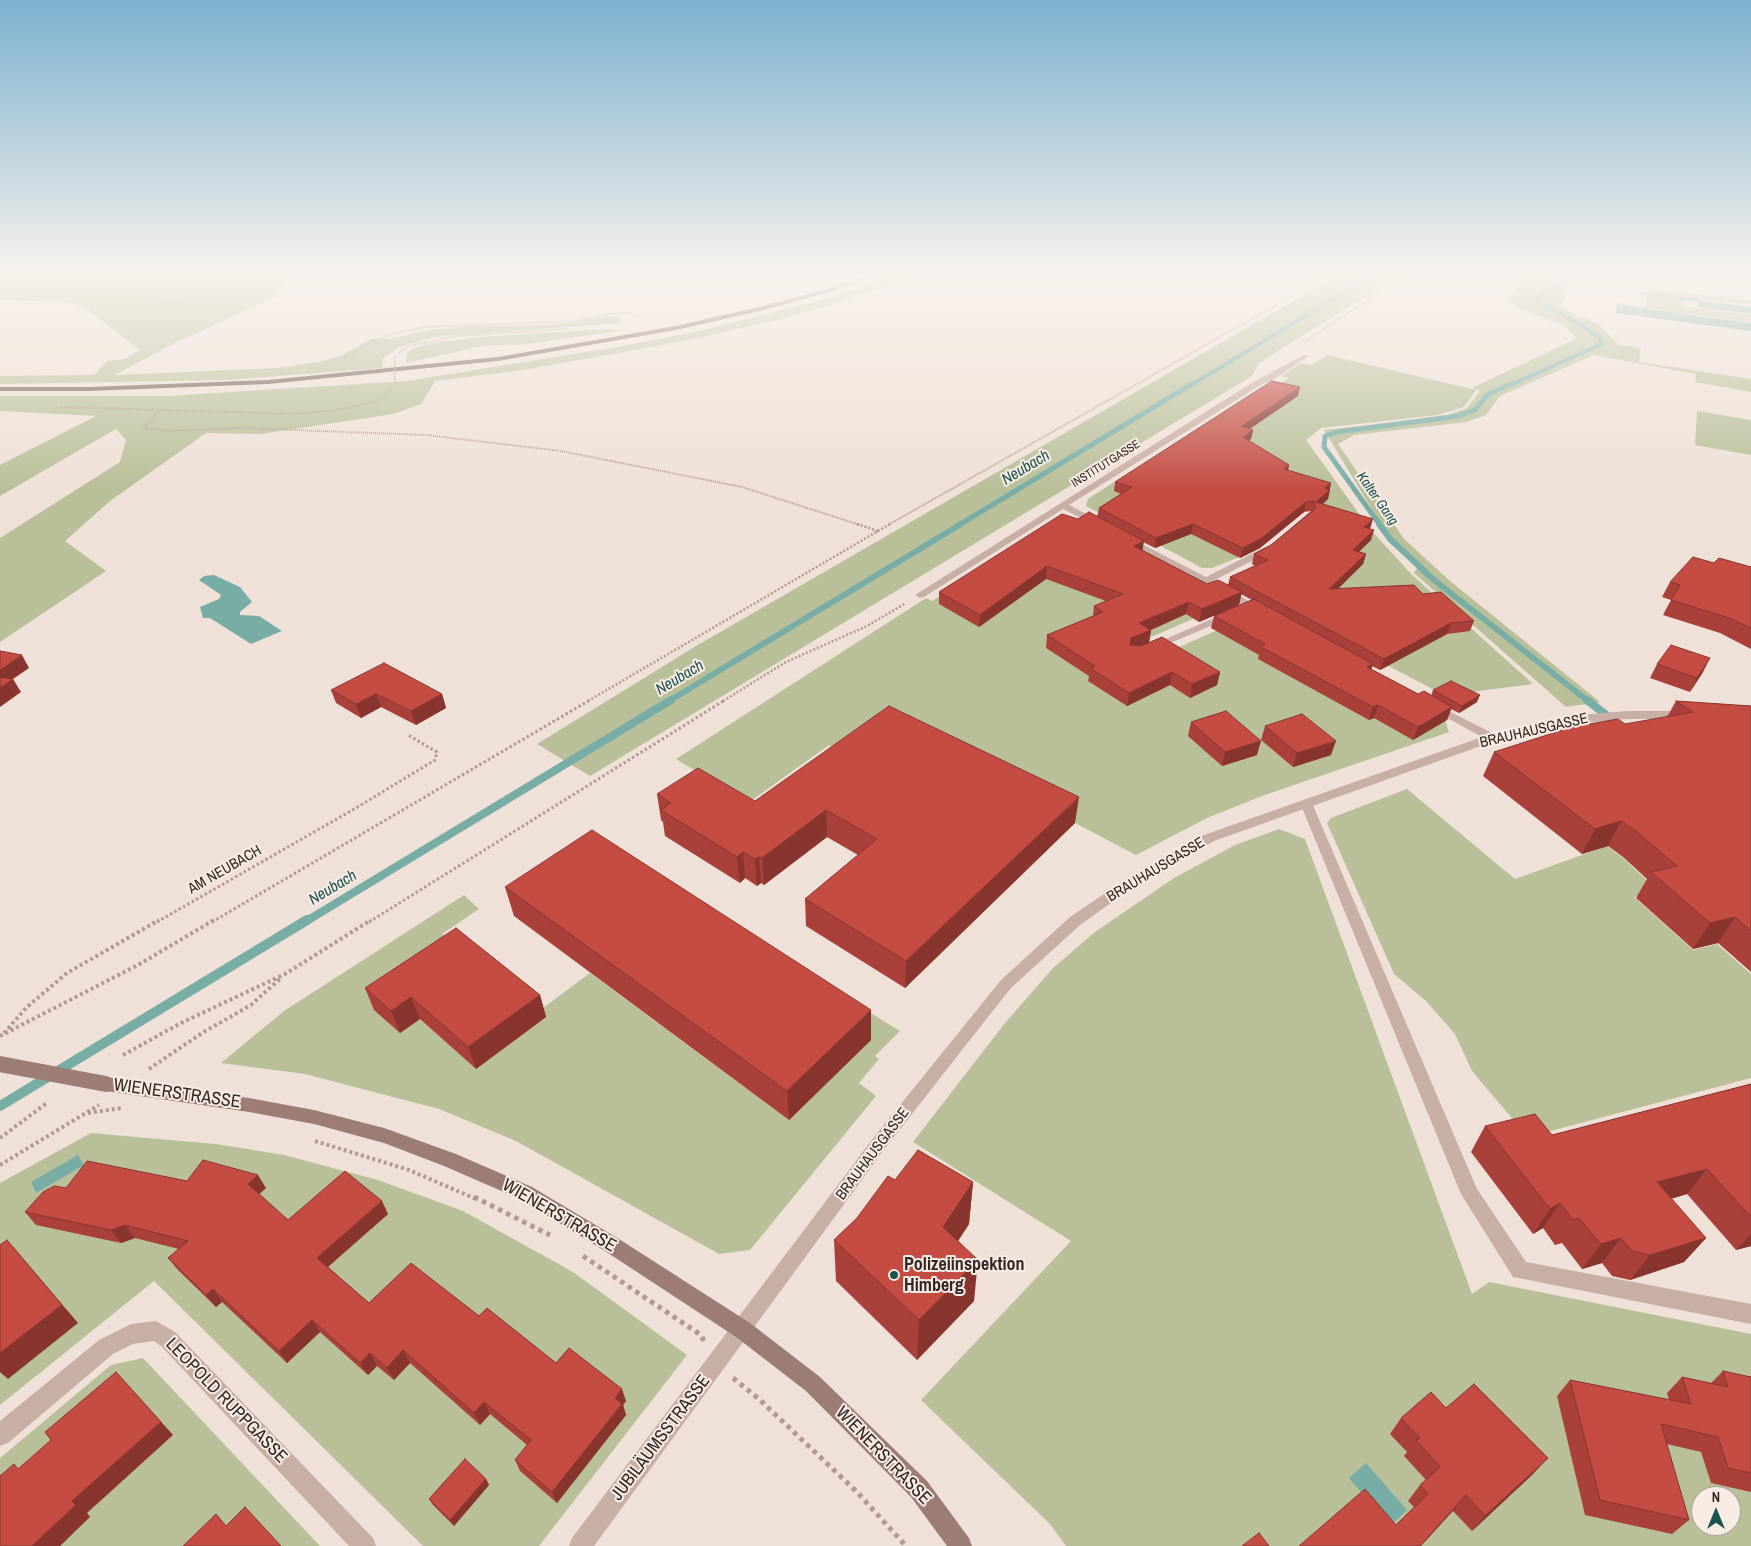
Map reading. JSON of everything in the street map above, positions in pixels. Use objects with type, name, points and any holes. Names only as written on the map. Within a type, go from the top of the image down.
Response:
[{"type":"main road","points":[[0,389],[89,389],[268,382],[498,359],[572,346]]},
{"type":"street","name":"INSTITUTGASSE","points":[[920,595],[1256,384],[1306,356]]},
{"type":"street","points":[[1063,506],[1105,528]]},
{"type":"street","points":[[1122,537],[1269,615]]},
{"type":"street","points":[[1206,581],[1264,552],[1278,540]]},
{"type":"street","points":[[1143,651],[1252,605]]},
{"type":"street","points":[[1423,700],[1492,738]]},
{"type":"street","name":"BRAUHAUSGASSE","points":[[743,1330],[877,1146],[1006,984],[1075,922],[1137,878],[1209,838],[1492,738],[1591,718],[1627,715],[1692,716]]},
{"type":"street","points":[[1306,803],[1470,1194],[1520,1270],[1751,1314]]},
{"type":"street","name":"WIENERSTRASSE","points":[[0,1064],[106,1084],[249,1105],[314,1117],[384,1136],[450,1160],[526,1193],[612,1245],[743,1330],[813,1384],[873,1441],[919,1489],[961,1546]]},
{"type":"street","name":"JUBILÄUMSSTRASSE","points":[[580,1546],[743,1330]]},
{"type":"street","name":"LEOPOLD RUPPGASSE","points":[[0,1435],[106,1347],[131,1334],[156,1331],[168,1339],[365,1546]]},
{"type":"path","points":[[338,360],[363,346]]},
{"type":"path","points":[[60,407],[297,414],[344,409],[381,399],[395,383],[395,356],[408,346]]},
{"type":"path","points":[[1,1035],[138,965],[878,531],[1204,346]]},
{"type":"path","points":[[159,411],[144,428],[170,431],[240,428],[426,435],[561,451],[742,487],[878,531]]},
{"type":"path","points":[[123,1055],[181,1023],[286,974],[786,662],[867,626],[920,595]]},
{"type":"path","name":"AM NEUBACH","points":[[1,1035],[27,1007],[67,973],[356,808],[435,760],[437,752],[408,735]]},
{"type":"path","points":[[124,1087],[202,1033],[251,1005],[286,974]]},
{"type":"path","points":[[0,1138],[47,1103]]},
{"type":"path","points":[[0,1165],[88,1113],[121,1108],[131,1110]]},
{"type":"path","points":[[307,1138],[409,1170],[467,1194],[553,1237]]},
{"type":"path","points":[[576,1252],[701,1335],[716,1365],[759,1399],[857,1492],[906,1546]]},
{"type":"green space","points":[[135,346],[169,346],[115,375],[278,368],[318,362],[340,356],[358,346],[402,346],[383,358],[382,368],[228,380],[0,384],[0,376],[94,375],[107,361],[124,359],[140,350]]},
{"type":"green space","points":[[421,346],[480,346],[406,363],[407,353]]},
{"type":"green space","points":[[622,346],[656,346],[523,370],[435,381],[421,404],[393,414],[261,434],[206,433],[110,501],[65,541],[106,571],[0,642],[0,538],[120,462],[126,440],[116,429],[0,496],[0,465],[96,416],[0,411],[0,396],[166,396],[407,381]]},
{"type":"green space","points":[[1215,346],[1286,346],[1259,363],[1252,376],[590,776],[537,744],[696,646]]},
{"type":"green space","points":[[1560,346],[1627,346],[1641,348],[1639,362],[1751,379],[1751,392],[1695,382],[1696,374],[1594,355],[1500,396],[1486,415],[1466,422],[1354,435],[1338,444],[1404,539],[1450,581],[1600,702],[1566,707],[1414,573],[1418,566],[1390,539],[1324,430],[1442,417],[1467,408],[1480,391],[1472,388]]},
{"type":"green space","points":[[1327,355],[1476,390],[1464,407],[1438,415],[1321,428],[1306,440],[1370,529],[1411,574],[1533,684],[1463,693],[1438,692],[1233,584],[1281,557],[1329,516],[1296,506],[1257,550],[1212,568],[1202,568],[1086,506],[1088,499],[1261,387],[1272,390],[1289,378],[1281,376],[1301,363],[1312,365]]},
{"type":"green space","points":[[1697,411],[1751,420],[1751,455],[1695,445]]},
{"type":"green space","points":[[1062,518],[1225,605],[1149,638],[1108,652],[1168,652],[1247,617],[1445,720],[1449,732],[1262,796],[1207,818],[1136,855],[1075,823],[851,757],[829,745],[748,803],[676,759],[926,598],[932,601]]},
{"type":"green space","points":[[1407,789],[1515,879],[1607,846],[1623,858],[1658,891],[1634,897],[1693,950],[1717,944],[1751,974],[1751,1078],[1528,1137],[1472,1071],[1455,1034],[1426,1001],[1394,974],[1327,823],[1331,818]]},
{"type":"green space","points":[[1279,829],[1305,839],[1472,1294],[1489,1282],[1751,1334],[1751,1546],[1066,1546],[1050,1524],[921,1400],[1071,1241],[913,1142],[1005,1023],[1053,968],[1095,932],[1174,878],[1235,845]]},
{"type":"green space","points":[[464,895],[479,909],[442,934],[465,947],[420,1019],[476,1069],[546,1017],[539,1011],[590,973],[789,1120],[828,987],[900,1031],[875,1056],[879,1059],[859,1083],[876,1096],[750,1250],[719,1254],[516,1141],[439,1109],[305,1074],[221,1063],[284,1011]]},
{"type":"green space","points":[[91,1133],[216,1144],[284,1155],[378,1180],[463,1211],[573,1272],[687,1355],[539,1546],[423,1546],[154,1281],[0,1405],[0,1183]]},
{"type":"green space","points":[[143,1358],[320,1546],[0,1546],[0,1458],[111,1365]]},
{"type":"water","points":[[214,575],[240,587],[252,602],[240,612],[240,615],[259,616],[282,631],[251,644],[210,618],[203,618],[200,607],[219,599],[221,595],[199,580],[204,576]]},
{"type":"water","points":[[78,1155],[84,1165],[36,1193],[31,1182]]},
{"type":"water","points":[[1366,1463],[1407,1510],[1390,1526],[1349,1478]]},
{"type":"building","points":[[1272,381],[1300,387],[1242,426],[1253,430],[1243,437],[1289,465],[1284,469],[1331,483],[1325,488],[1330,490],[1316,502],[1373,519],[1364,527],[1374,530],[1353,550],[1366,554],[1329,589],[1414,585],[1423,594],[1441,592],[1474,621],[1451,623],[1384,659],[1230,577],[1268,560],[1254,554],[1271,545],[1315,509],[1314,501],[1306,502],[1262,538],[1243,548],[1193,524],[1156,538],[1099,508],[1132,487],[1115,482]]},
{"type":"building","points":[[1089,512],[1144,541],[1134,546],[1207,584],[1218,580],[1242,592],[1202,609],[1189,602],[1139,623],[1151,630],[1131,638],[1130,645],[1141,646],[1162,637],[1220,672],[1192,684],[1172,672],[1129,693],[1090,668],[1095,666],[1047,635],[1103,612],[1094,606],[1123,594],[1047,566],[980,615],[939,592],[1062,514],[1078,519]]},
{"type":"building","points":[[1693,557],[1714,563],[1719,558],[1751,567],[1751,628],[1729,618],[1671,600],[1680,585],[1670,582]]},
{"type":"building","points":[[1254,599],[1373,664],[1367,667],[1418,694],[1424,691],[1452,707],[1418,727],[1378,705],[1373,707],[1261,647],[1265,644],[1214,616]]},
{"type":"building","points":[[1671,645],[1710,658],[1697,678],[1657,664]]},
{"type":"building","points":[[0,651],[22,655],[0,670]]},
{"type":"building","points":[[384,663],[442,694],[411,711],[376,694],[356,704],[331,690]]},
{"type":"building","points":[[0,677],[13,679],[0,688]]},
{"type":"building","points":[[1451,681],[1480,695],[1462,706],[1433,690]]},
{"type":"building","points":[[1676,701],[1751,706],[1751,931],[1735,917],[1710,923],[1651,872],[1677,866],[1637,832],[1621,821],[1595,829],[1494,752],[1572,727],[1618,719],[1625,724],[1693,712]]},
{"type":"building","points":[[889,706],[1079,797],[906,961],[805,899],[877,839],[826,810],[762,858],[755,859],[743,852],[737,857],[661,810],[671,803],[657,794],[698,768],[755,801]]},
{"type":"building","points":[[1226,711],[1261,741],[1225,752],[1191,722]]},
{"type":"building","points":[[1302,714],[1336,741],[1297,753],[1265,726]]},
{"type":"building","points":[[592,830],[871,1010],[787,1091],[505,887]]},
{"type":"building","points":[[456,928],[540,995],[468,1047],[411,997],[391,1011],[365,988]]},
{"type":"building","points":[[1751,1084],[1751,1217],[1707,1169],[1657,1182],[1706,1238],[1650,1255],[1632,1251],[1621,1238],[1601,1244],[1579,1218],[1573,1220],[1560,1203],[1550,1209],[1485,1126],[1535,1114],[1552,1135]]},
{"type":"building","points":[[918,1150],[973,1182],[943,1227],[978,1260],[919,1320],[834,1240],[857,1218],[888,1176],[895,1180]]},
{"type":"building","points":[[203,1160],[258,1175],[248,1184],[288,1220],[345,1171],[382,1201],[317,1258],[369,1303],[411,1263],[479,1316],[487,1308],[556,1363],[569,1348],[622,1389],[615,1398],[622,1404],[552,1492],[515,1460],[531,1440],[484,1402],[474,1413],[403,1350],[387,1368],[370,1353],[360,1363],[312,1320],[279,1351],[213,1289],[206,1295],[168,1258],[188,1241],[125,1225],[111,1230],[25,1212],[43,1192],[54,1186],[66,1188],[87,1161],[187,1181]]},
{"type":"building","points":[[7,1240],[62,1305],[0,1353],[0,1245]]},
{"type":"building","points":[[1723,1371],[1751,1377],[1751,1473],[1728,1468],[1718,1437],[1661,1424],[1689,1520],[1600,1500],[1570,1380],[1691,1404],[1682,1377],[1728,1387]]},
{"type":"building","points":[[116,1372],[161,1422],[72,1501],[76,1505],[32,1546],[0,1546],[0,1476],[14,1464],[18,1469],[51,1440],[45,1432]]},
{"type":"building","points":[[1474,1384],[1548,1458],[1485,1516],[1466,1495],[1420,1546],[1299,1546],[1365,1489],[1396,1525],[1428,1494],[1420,1485],[1440,1467],[1416,1440],[1420,1438],[1401,1418],[1431,1392],[1446,1408]]},
{"type":"building","points":[[465,1459],[486,1479],[450,1520],[429,1499]]},
{"type":"building","points":[[245,1507],[281,1546],[183,1546],[216,1514],[226,1526]]},
{"type":"building","points":[[1259,1533],[1269,1546],[1242,1546]]},
{"type":"waterway","name":"Neubach","points":[[1190,386],[1255,346]]},
{"type":"waterway","name":"Kalter Gang","points":[[1508,386],[1597,346]]},
{"type":"waterway","name":"Neubach","points":[[959,525],[1192,384]]},
{"type":"waterway","name":"Kalter Gang","points":[[1380,525],[1324,447],[1325,436],[1337,432],[1458,416],[1475,410],[1487,395],[1511,384]]},
{"type":"waterway","name":"Neubach","points":[[669,701],[961,524]]},
{"type":"waterway","name":"Kalter Gang","points":[[1379,524],[1390,539],[1434,580],[1588,701]]},
{"type":"waterway","name":"Neubach","points":[[305,922],[671,700]]},
{"type":"waterway","name":"Kalter Gang","points":[[1587,700],[1610,718]]},
{"type":"waterway","name":"Neubach","points":[[0,1106],[307,920]]},
{"type":"place","name":"Polizeiinspektion Himberg","points":[[894,1275]]}]
